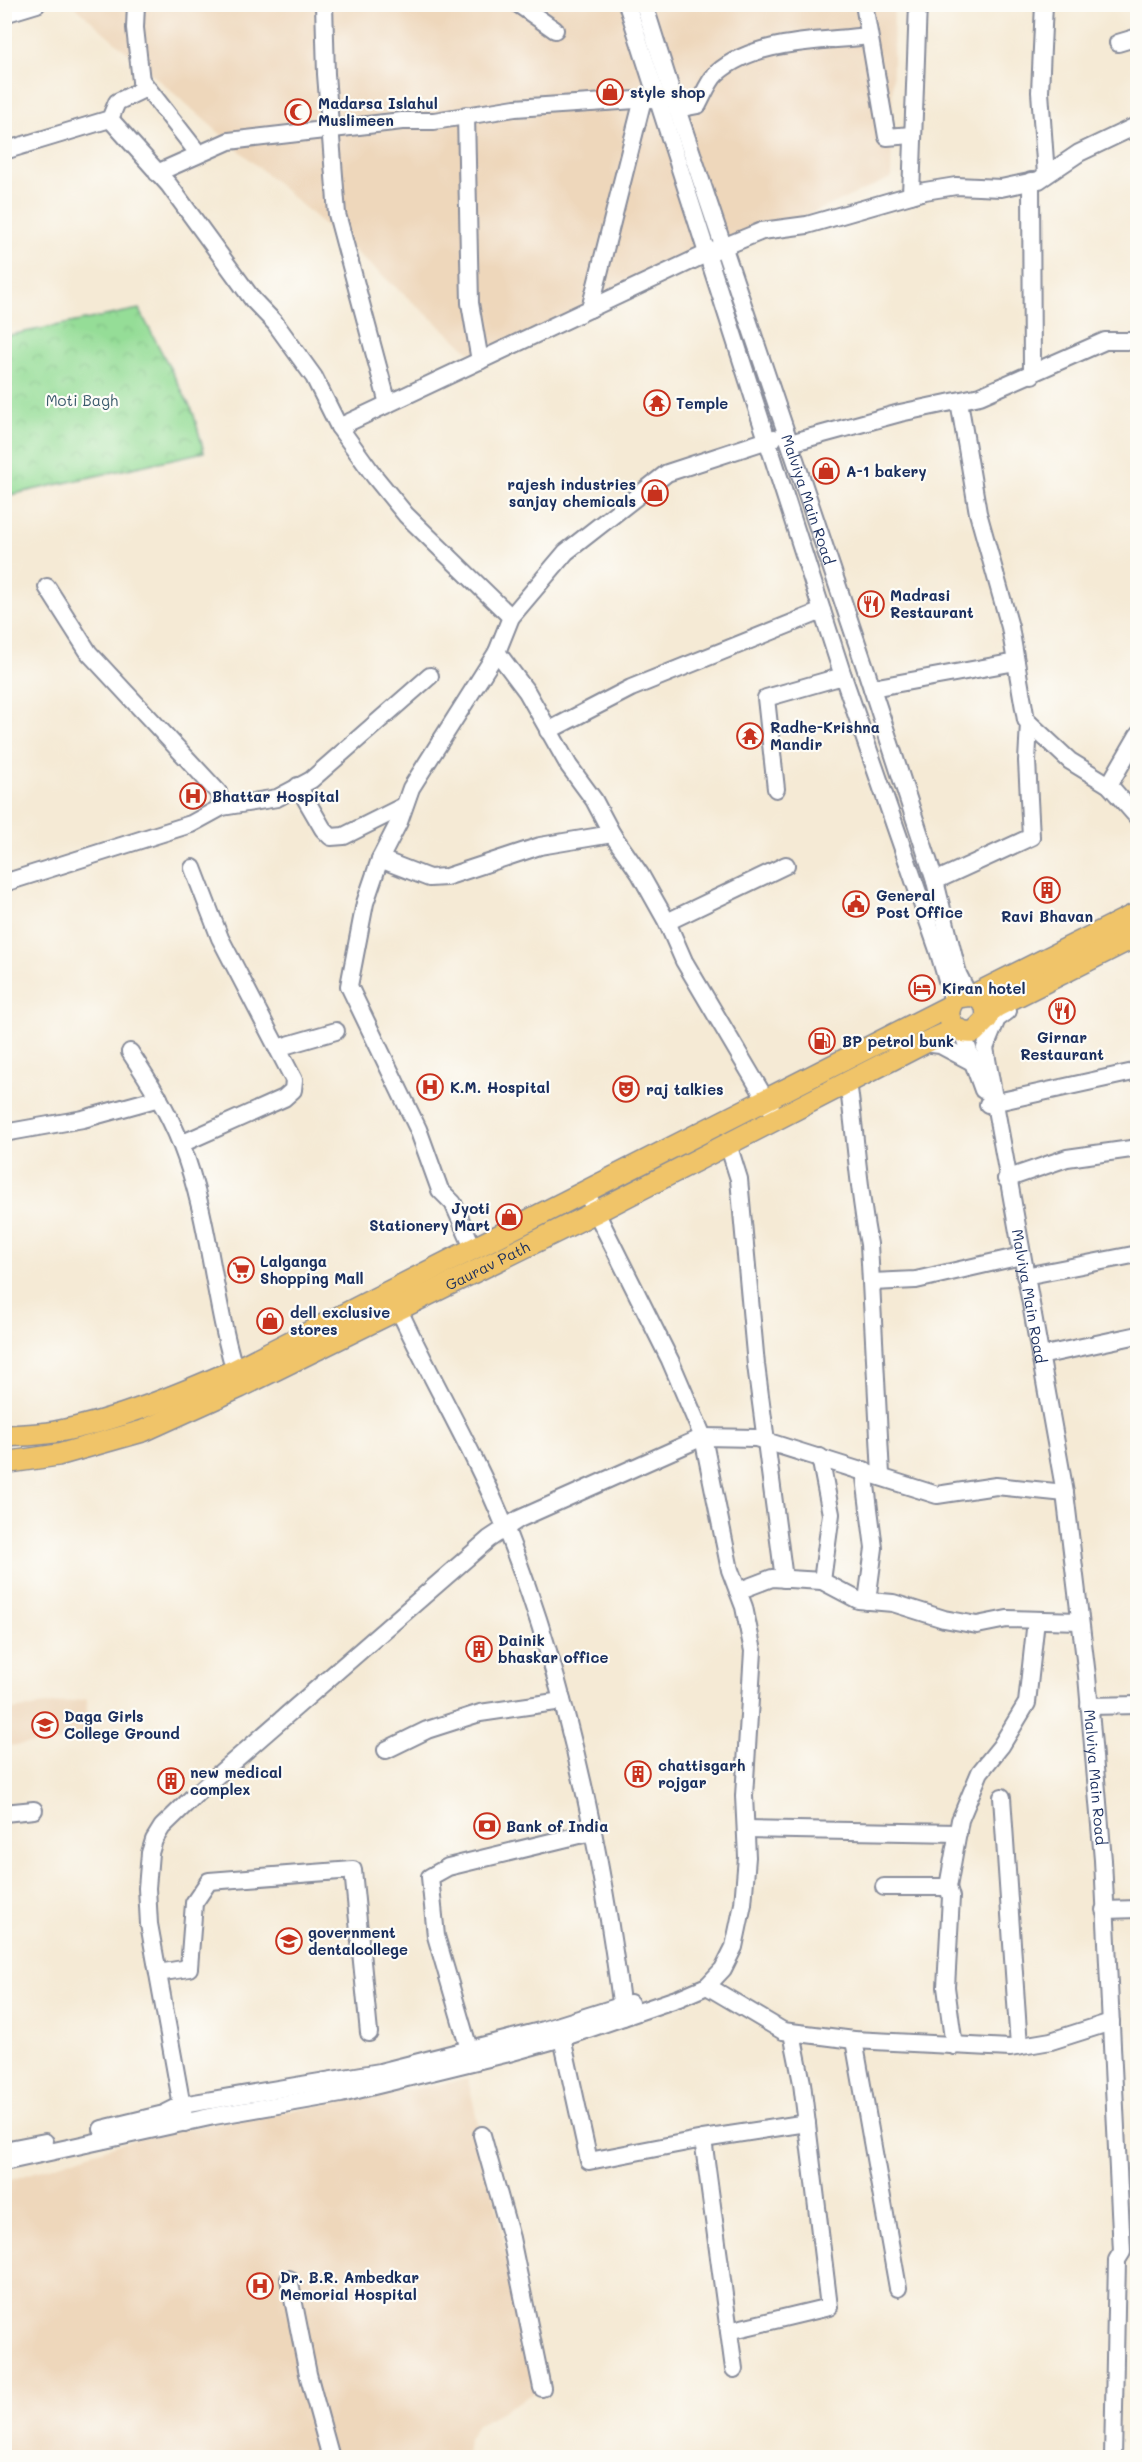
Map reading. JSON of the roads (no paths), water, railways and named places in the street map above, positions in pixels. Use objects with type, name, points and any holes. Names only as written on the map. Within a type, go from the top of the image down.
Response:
[{"type":"main road","points":[[4,1436],[56,1432],[122,1414],[195,1388],[237,1379],[586,1192],[961,999],[1137,913]]},
{"type":"main road","points":[[961,999],[949,1019],[959,1031],[980,1029],[988,1013],[997,1006],[1137,935]]},
{"type":"main road","points":[[961,999],[984,1002],[988,1013]]},
{"type":"main road","name":"Gaurav Path","points":[[4,1463],[58,1455],[143,1431],[237,1379],[399,1310],[596,1212],[924,1043],[959,1031]]},
{"type":"street","points":[[4,14],[38,4]]},
{"type":"street","points":[[110,119],[117,102],[142,90],[135,28],[136,4]]},
{"type":"street","points":[[324,4],[338,214],[388,404]]},
{"type":"street","points":[[518,4],[555,30]]},
{"type":"street","name":"Malviya Main Road","points":[[627,4],[650,99],[706,254],[843,676],[938,950],[961,999]]},
{"type":"street","name":"Malviya Main Road","points":[[644,4],[935,881],[958,974],[961,999]]},
{"type":"street","points":[[875,4],[865,5],[868,36],[887,137],[912,135]]},
{"type":"street","points":[[911,195],[918,4]]},
{"type":"street","points":[[1032,375],[1044,4]]},
{"type":"street","points":[[157,172],[229,141],[331,129],[434,121],[466,115],[603,100],[650,99],[698,105],[716,74],[751,53],[784,46],[868,36]]},
{"type":"street","points":[[1118,43],[1137,37]]},
{"type":"street","points":[[141,80],[198,153]]},
{"type":"street","points":[[590,309],[650,99]]},
{"type":"street","points":[[466,115],[470,303],[480,361]]},
{"type":"street","points":[[4,151],[110,119]]},
{"type":"street","points":[[110,119],[157,172],[314,377],[339,427],[406,515],[511,617]]},
{"type":"street","points":[[339,427],[706,254],[762,231],[807,225],[911,195],[956,186],[1001,188],[1039,178],[1078,153],[1137,125]]},
{"type":"street","points":[[474,1250],[453,1203],[440,1190],[418,1129],[349,986],[365,903],[380,859],[411,788],[497,652],[511,617],[566,552],[667,473],[766,441],[959,402],[1032,375],[1105,341],[1137,340]]},
{"type":"street","points":[[959,402],[978,513],[996,571],[1026,720],[1070,761],[1109,785],[1137,818]]},
{"type":"street","points":[[47,586],[89,653],[218,792],[222,807]]},
{"type":"street","points":[[548,731],[631,688],[822,611]]},
{"type":"street","points":[[497,652],[527,692],[548,731],[594,800],[612,834],[640,874],[667,922],[684,961],[778,1118]]},
{"type":"street","points":[[872,688],[1016,662]]},
{"type":"street","points":[[4,883],[191,824],[222,807],[277,798],[311,780],[430,676]]},
{"type":"street","points":[[776,789],[766,698],[843,676]]},
{"type":"street","points":[[935,881],[1031,837],[1027,761],[1029,723]]},
{"type":"street","points":[[1109,785],[1129,763],[1137,735]]},
{"type":"street","points":[[298,786],[323,829],[331,837],[344,836],[404,806]]},
{"type":"street","points":[[380,859],[429,878],[446,877],[540,846],[612,834]]},
{"type":"street","points":[[667,922],[786,865]]},
{"type":"street","points":[[181,1144],[284,1098],[293,1090],[294,1080],[220,938],[193,868]]},
{"type":"street","points":[[991,1103],[985,1048],[997,1019],[1049,986],[1062,973]]},
{"type":"street","points":[[277,1048],[336,1031]]},
{"type":"street","points":[[959,1031],[991,1103]]},
{"type":"street","points":[[924,1043],[940,1045],[972,1062]]},
{"type":"street","points":[[130,1052],[159,1098],[181,1144],[199,1202],[237,1379]]},
{"type":"street","points":[[991,1103],[1137,1071]]},
{"type":"street","points":[[848,1082],[857,1141],[863,1213],[869,1244],[881,1475]]},
{"type":"street","points":[[4,1133],[83,1119],[159,1098]]},
{"type":"street","name":"Malviya Main Road","points":[[991,1103],[1065,1493],[1089,1706],[1103,1860],[1122,2252],[1128,2259],[1122,2341]]},
{"type":"street","points":[[728,1144],[739,1179],[764,1440],[784,1579]]},
{"type":"street","points":[[1006,1179],[1067,1158],[1137,1148]]},
{"type":"street","points":[[4,2150],[164,2114],[182,2105],[343,2080],[622,2010],[679,1998],[707,1986],[723,1969],[734,1947],[743,1904],[747,1857],[744,1796],[753,1651],[738,1591],[730,1570],[703,1437],[670,1360],[586,1192]]},
{"type":"street","points":[[1024,1276],[1137,1254]]},
{"type":"street","points":[[872,1282],[916,1280],[1021,1256]]},
{"type":"street","points":[[399,1310],[485,1482],[505,1528],[562,1701],[592,1832],[622,2010]]},
{"type":"street","points":[[1040,1356],[1137,1335]]},
{"type":"street","points":[[185,2123],[149,1924],[147,1888],[150,1853],[162,1827],[290,1711],[489,1539],[519,1519],[703,1437],[764,1440],[937,1494],[996,1486],[1065,1493]]},
{"type":"street","points":[[820,1457],[831,1514],[822,1581]]},
{"type":"street","points":[[864,1470],[874,1548],[867,1601]]},
{"type":"street","points":[[738,1591],[772,1578],[822,1581],[858,1600],[893,1603],[944,1619],[976,1625],[1007,1619],[1080,1621]]},
{"type":"street","points":[[954,2046],[946,1988],[951,1897],[948,1887],[960,1820],[980,1772],[1001,1746],[1028,1702],[1036,1620]]},
{"type":"street","points":[[386,1750],[427,1730],[480,1713],[562,1701]]},
{"type":"street","points":[[1089,1706],[1137,1705]]},
{"type":"street","points":[[1002,1797],[1019,2046]]},
{"type":"street","points":[[4,1814],[34,1809]]},
{"type":"street","points":[[746,1829],[958,1833]]},
{"type":"street","points":[[469,2049],[436,1936],[430,1877],[448,1867],[592,1832]]},
{"type":"street","points":[[158,1972],[189,1968],[194,1903],[209,1881],[353,1870],[369,2033]]},
{"type":"street","points":[[884,1887],[948,1887]]},
{"type":"street","points":[[1104,1910],[1137,1909]]},
{"type":"street","points":[[707,1986],[783,2031],[854,2040],[954,2046],[1019,2046],[1051,2041],[1111,2022]]},
{"type":"street","points":[[4,2162],[407,2079],[562,2038],[622,2010]]},
{"type":"street","points":[[729,2331],[829,2307],[807,2123],[792,2033]]},
{"type":"street","points":[[562,2038],[589,2161],[703,2139],[807,2123]]},
{"type":"street","points":[[854,2040],[898,2288]]},
{"type":"street","points":[[482,2136],[511,2238],[542,2388]]},
{"type":"street","points":[[703,2139],[734,2369]]},
{"type":"street","points":[[1121,2222],[1137,2216]]},
{"type":"street","points":[[289,2279],[308,2374],[331,2457]]},
{"type":"street","points":[[1113,2457],[1122,2341]]},
{"type":"street","points":[[1122,2341],[1124,2457]]},
{"type":"place","name":"style shop","points":[[610,92]]},
{"type":"place","name":"Madarsa Islahul Muslimeen","points":[[298,112]]},
{"type":"place","name":"Temple","points":[[657,403]]},
{"type":"place","name":"A-1 bakery","points":[[826,471]]},
{"type":"place","name":"rajesh industries sanjay chemicals","points":[[655,493]]},
{"type":"place","name":"Madrasi Restaurant","points":[[871,604]]},
{"type":"place","name":"Radhe-Krishna Mandir","points":[[750,736]]},
{"type":"place","name":"Bhattar Hospital","points":[[193,796]]},
{"type":"place","name":"Ravi Bhavan","points":[[1047,890]]},
{"type":"place","name":"General Post Office","points":[[856,904]]},
{"type":"place","name":"Kiran hotel","points":[[922,988]]},
{"type":"place","name":"Girnar Restaurant","points":[[1062,1011]]},
{"type":"place","name":"BP petrol bunk","points":[[822,1041]]},
{"type":"place","name":"K.M. Hospital","points":[[430,1087]]},
{"type":"place","name":"raj talkies","points":[[626,1089]]},
{"type":"place","name":"Jyoti Stationery Mart","points":[[509,1217]]},
{"type":"place","name":"Lalganga Shopping Mall","points":[[241,1270]]},
{"type":"place","name":"dell exclusive stores","points":[[270,1321]]},
{"type":"place","name":"Dainik bhaskar office","points":[[479,1649]]},
{"type":"place","name":"Daga Girls College Ground","points":[[45,1725]]},
{"type":"place","name":"chattisgarh rojgar","points":[[638,1774]]},
{"type":"place","name":"new medical complex","points":[[171,1781]]},
{"type":"place","name":"Bank of India","points":[[487,1826]]},
{"type":"place","name":"government dentalcollege","points":[[289,1941]]},
{"type":"place","name":"Dr. B.R. Ambedkar Memorial Hospital","points":[[260,2286]]},
{"type":"park label","name":"Moti Bagh","points":[[82,400]]}]
